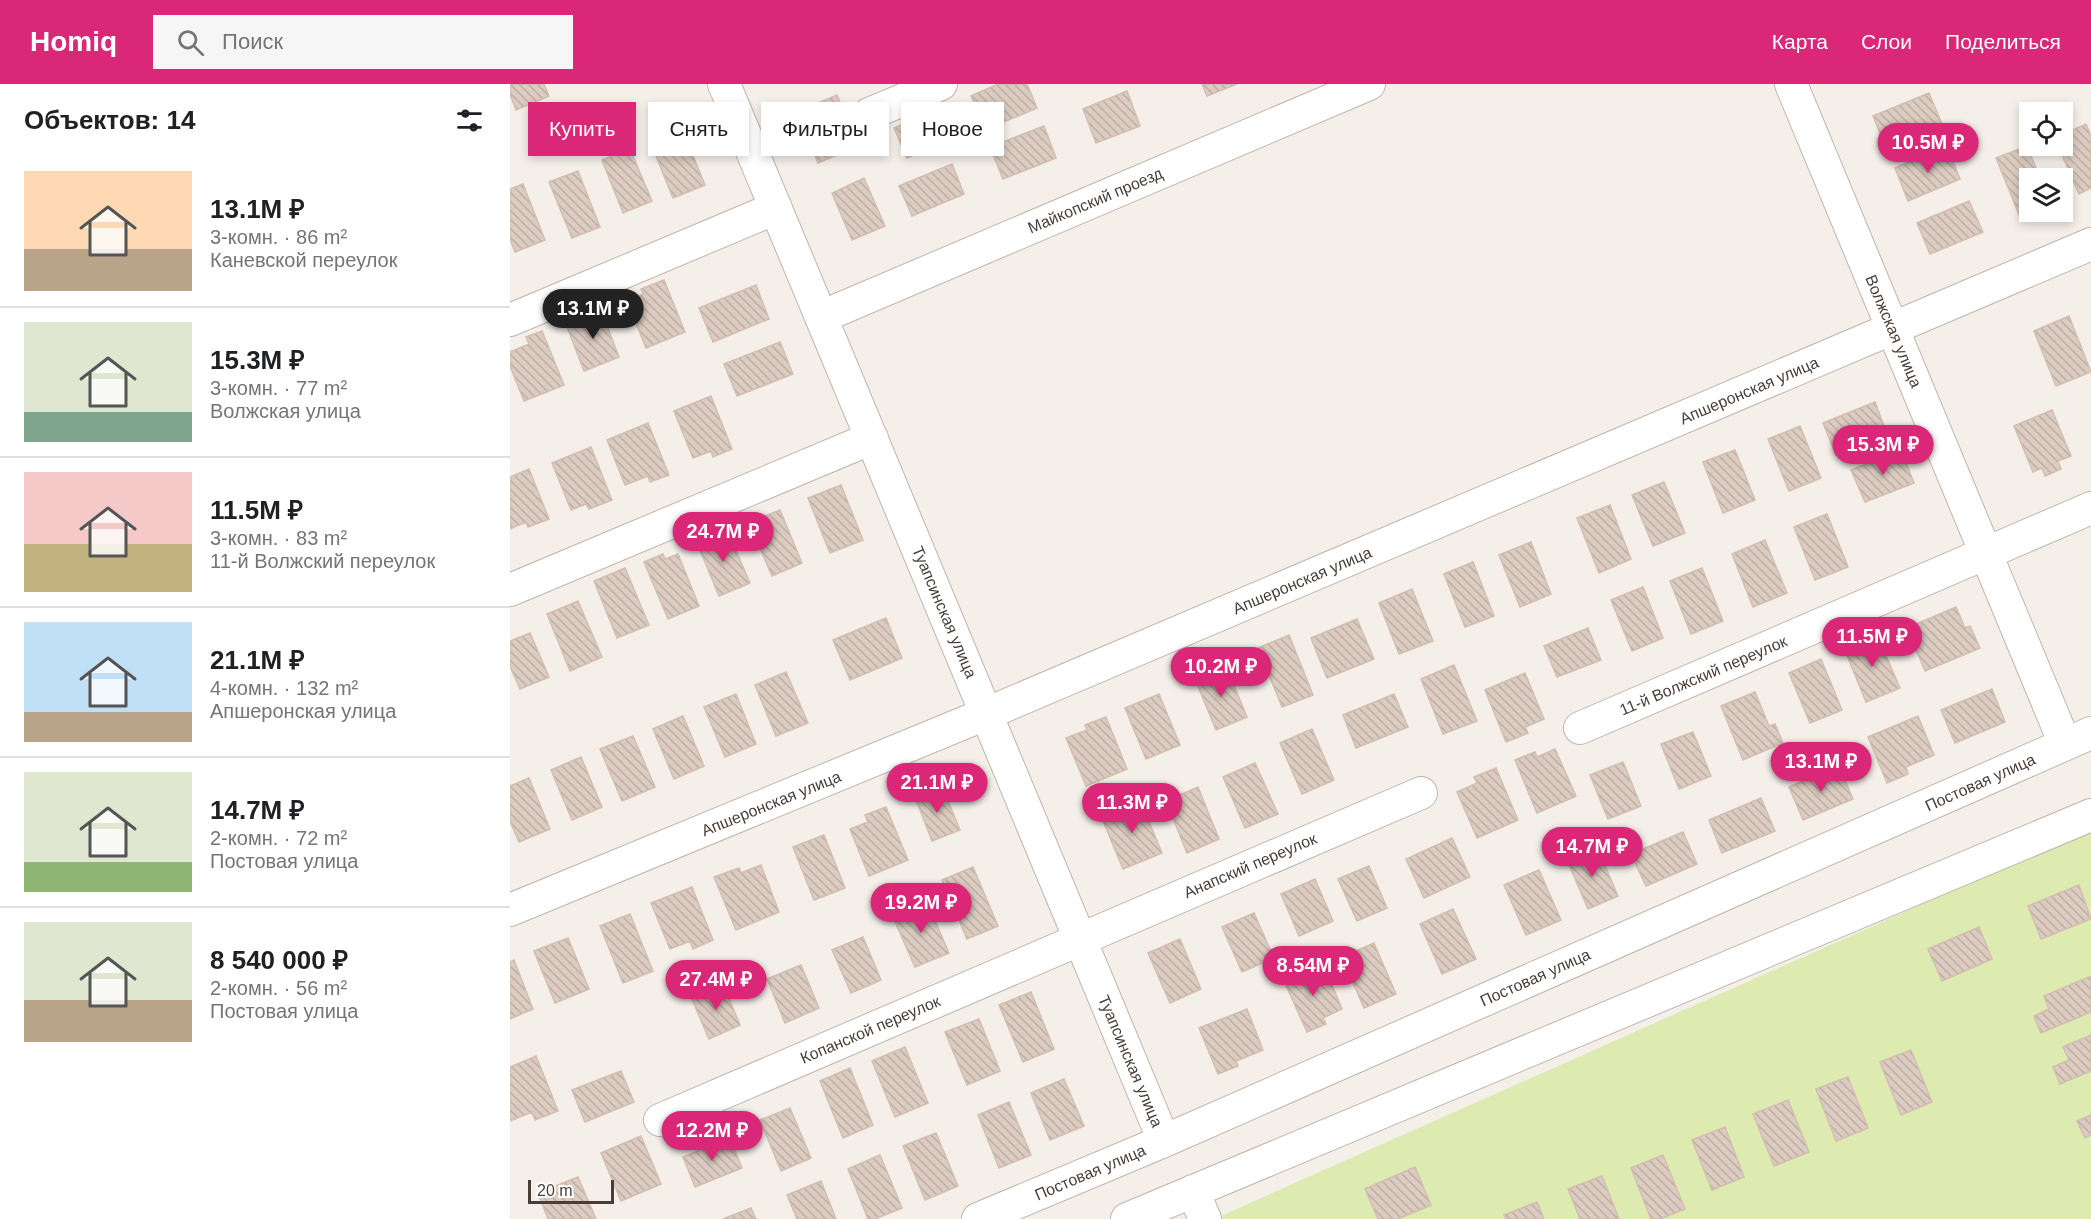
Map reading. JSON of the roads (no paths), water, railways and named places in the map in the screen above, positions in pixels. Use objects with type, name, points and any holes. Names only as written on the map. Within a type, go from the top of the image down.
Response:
[{"type":"street","name":"Туапсинская улица","points":[[724,84],[988,713],[1164,1141]]},
{"type":"street","points":[[889,106],[941,84]]},
{"type":"street","name":"Майкопский проезд","points":[[821,317],[1369,84]]},
{"type":"street","name":"Волжская улица","points":[[1791,84],[1986,552],[2078,739]]},
{"type":"street","points":[[510,320],[776,207]]},
{"type":"street","name":"Апшеронская улица","points":[[510,910],[988,713],[2091,244]]},
{"type":"street","points":[[510,590],[872,438]]},
{"type":"street","name":"11-й Волжский переулок","points":[[1580,728],[2091,508]]},
{"type":"street","name":"Постовая улица","points":[[978,1219],[1164,1141],[2078,739]]},
{"type":"street","name":"Анапский переулок","points":[[1080,938],[1420,793]]},
{"type":"street","points":[[1127,1219],[1199,1205],[2091,815]]},
{"type":"street","name":"Копанской переулок","points":[[660,1120],[1080,938]]}]
